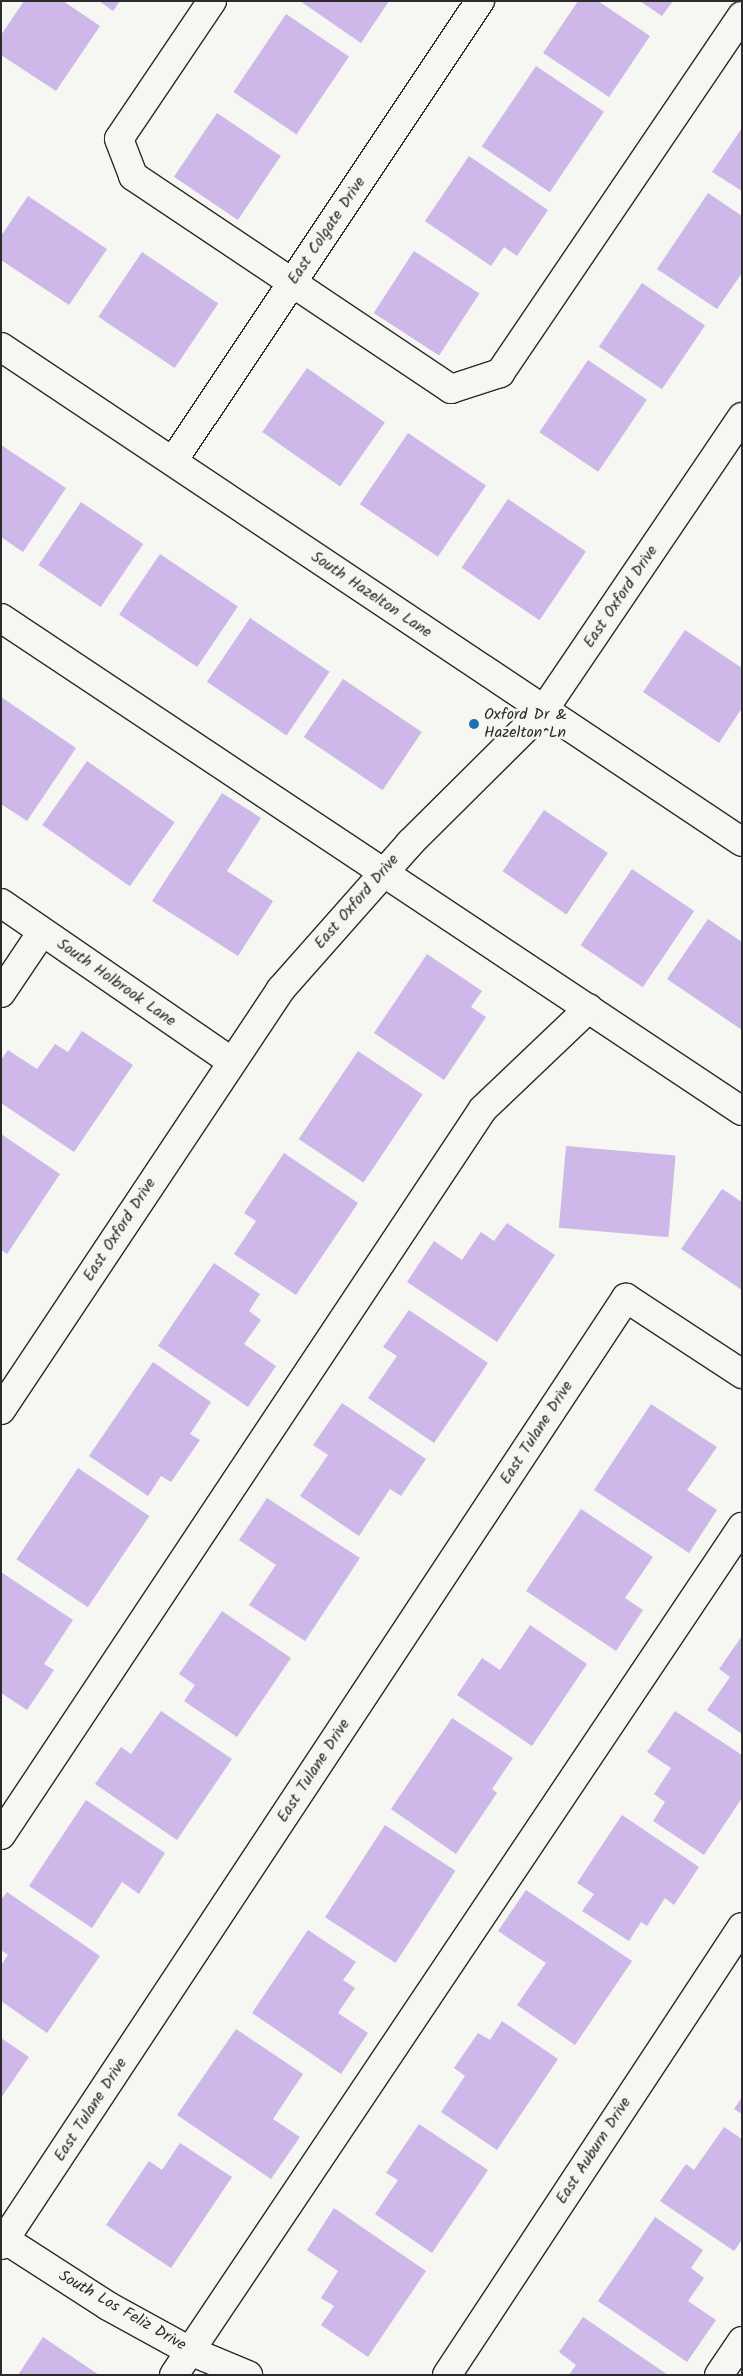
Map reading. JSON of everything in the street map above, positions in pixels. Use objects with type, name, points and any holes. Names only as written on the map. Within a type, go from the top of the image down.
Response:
[{"type":"street","points":[[212,1],[119,139],[132,176],[451,389],[500,373],[742,16]]},
{"type":"street","name":"East Colgate Drive","points":[[173,461],[480,1]]},
{"type":"street","name":"South Hazelton Lane","points":[[1,347],[742,842]]},
{"type":"street","name":"East Oxford Drive","points":[[1,1410],[281,989],[384,871],[544,710],[742,417]]},
{"type":"street","points":[[1,618],[742,1110]]},
{"type":"street","name":"South Holbrook Lane","points":[[1,903],[232,1062]]},
{"type":"street","points":[[1,993],[42,932]]},
{"type":"street","points":[[1,1835],[483,1109],[589,1008]]},
{"type":"street","name":"East Tulane Drive","points":[[2,2241],[626,1298],[742,1374]]},
{"type":"street","points":[[174,2375],[742,1527]]},
{"type":"street","name":"East Auburn Drive","points":[[447,2375],[742,1927]]},
{"type":"street","name":"South Los Feliz Drive","points":[[2,2241],[108,2306],[190,2351],[248,2375]]},
{"type":"street","points":[[719,2375],[742,2341]]},
{"type":"building","points":[[24,1],[63,1],[100,26],[56,91],[1,55],[1,35]]},
{"type":"building","points":[[99,1],[120,1],[113,11]]},
{"type":"building","points":[[300,1],[389,1],[361,43]]},
{"type":"building","points":[[578,1],[598,1],[650,36],[609,97],[543,53]]},
{"type":"building","points":[[640,1],[673,1],[662,16]]},
{"type":"building","points":[[286,14],[349,56],[296,134],[233,92]]},
{"type":"building","points":[[536,66],[604,112],[550,192],[482,146]]},
{"type":"building","points":[[217,113],[281,156],[238,220],[174,177]]},
{"type":"building","points":[[742,128],[742,191],[712,172]]},
{"type":"building","points":[[469,156],[548,210],[517,256],[504,247],[491,266],[425,221]]},
{"type":"building","points":[[708,193],[742,216],[742,273],[717,309],[657,269]]},
{"type":"building","points":[[28,196],[107,249],[69,305],[1,260],[1,236]]},
{"type":"building","points":[[414,251],[479,293],[439,356],[374,313]]},
{"type":"building","points":[[142,252],[218,303],[175,368],[98,317]]},
{"type":"building","points":[[642,283],[705,325],[662,389],[599,347]]},
{"type":"building","points":[[588,360],[647,400],[598,472],[539,432]]},
{"type":"building","points":[[307,368],[385,422],[340,486],[262,432]]},
{"type":"building","points":[[408,433],[486,486],[438,557],[360,504]]},
{"type":"building","points":[[1,445],[66,488],[23,552],[1,537]]},
{"type":"building","points":[[508,499],[586,552],[540,620],[462,568]]},
{"type":"building","points":[[81,502],[143,544],[101,607],[39,565]]},
{"type":"building","points":[[160,554],[238,607],[197,667],[119,615]]},
{"type":"building","points":[[250,618],[330,672],[287,736],[207,682]]},
{"type":"building","points":[[685,630],[742,668],[742,708],[719,743],[643,692]]},
{"type":"building","points":[[343,679],[422,732],[383,790],[304,737]]},
{"type":"building","points":[[1,697],[76,748],[27,821],[1,804]]},
{"type":"building","points":[[87,761],[175,822],[130,886],[42,825]]},
{"type":"building","points":[[222,793],[261,818],[227,871],[273,901],[238,956],[152,901]]},
{"type":"building","points":[[544,810],[608,853],[566,914],[503,871]]},
{"type":"building","points":[[632,869],[694,911],[643,987],[581,945]]},
{"type":"building","points":[[708,919],[742,942],[742,1030],[667,979]]},
{"type":"building","points":[[427,954],[482,991],[471,1007],[486,1017],[444,1080],[374,1033]]},
{"type":"building","points":[[82,1031],[133,1065],[74,1152],[1,1103],[1,1060],[8,1050],[37,1069],[55,1044],[68,1052]]},
{"type":"building","points":[[358,1051],[423,1095],[363,1182],[299,1139]]},
{"type":"building","points":[[1,1134],[60,1174],[7,1254],[1,1250]]},
{"type":"building","points":[[566,1146],[676,1156],[668,1237],[559,1228]]},
{"type":"building","points":[[284,1153],[358,1203],[296,1295],[234,1254],[256,1221],[244,1213]]},
{"type":"building","points":[[722,1189],[742,1202],[742,1290],[681,1249]]},
{"type":"building","points":[[507,1223],[555,1255],[497,1342],[407,1282],[434,1241],[462,1260],[481,1232],[494,1241]]},
{"type":"building","points":[[214,1263],[260,1294],[249,1311],[261,1320],[244,1344],[276,1366],[248,1407],[158,1346]]},
{"type":"building","points":[[409,1310],[488,1363],[434,1443],[368,1398],[397,1356],[383,1347]]},
{"type":"building","points":[[153,1362],[211,1402],[190,1434],[200,1440],[171,1482],[161,1476],[148,1496],[89,1456]]},
{"type":"building","points":[[342,1403],[426,1459],[401,1496],[390,1489],[359,1536],[300,1496],[328,1455],[313,1445]]},
{"type":"building","points":[[651,1404],[717,1447],[687,1490],[717,1510],[689,1553],[594,1490]]},
{"type":"building","points":[[78,1468],[149,1516],[88,1607],[16,1559]]},
{"type":"building","points":[[267,1498],[360,1558],[305,1641],[249,1605],[276,1565],[239,1540]]},
{"type":"building","points":[[581,1509],[653,1557],[625,1598],[643,1610],[616,1651],[526,1591]]},
{"type":"building","points":[[1,1572],[73,1620],[44,1664],[54,1670],[27,1710],[1,1693]]},
{"type":"building","points":[[222,1611],[291,1658],[237,1737],[184,1701],[195,1685],[179,1674]]},
{"type":"building","points":[[530,1625],[587,1664],[532,1746],[457,1695],[482,1658],[500,1670]]},
{"type":"building","points":[[742,1636],[742,1734],[707,1710],[730,1677],[719,1669]]},
{"type":"building","points":[[161,1711],[232,1759],[177,1840],[95,1784],[121,1747],[131,1754]]},
{"type":"building","points":[[675,1711],[742,1755],[742,1798],[704,1855],[653,1821],[665,1802],[654,1794],[671,1768],[647,1752]]},
{"type":"building","points":[[452,1718],[513,1758],[492,1789],[497,1793],[456,1854],[391,1809]]},
{"type":"building","points":[[86,1800],[165,1853],[139,1894],[122,1882],[92,1928],[29,1886]]},
{"type":"building","points":[[622,1815],[699,1867],[674,1905],[665,1898],[647,1926],[641,1922],[629,1941],[582,1911],[594,1894],[577,1883]]},
{"type":"building","points":[[385,1825],[455,1871],[396,1963],[325,1917]]},
{"type":"building","points":[[526,1890],[632,1961],[575,2045],[517,2005],[546,1963],[498,1931]]},
{"type":"building","points":[[7,1892],[100,1956],[47,2033],[1,2001],[1,1965],[8,1955],[1,1950],[1,1900]]},
{"type":"building","points":[[308,1930],[356,1962],[343,1980],[355,1988],[338,2013],[368,2033],[341,2074],[252,2013]]},
{"type":"building","points":[[502,2021],[558,2059],[497,2150],[441,2112],[465,2076],[454,2068],[478,2033],[490,2040]]},
{"type":"building","points":[[236,2029],[303,2074],[273,2119],[300,2137],[271,2179],[177,2115]]},
{"type":"building","points":[[1,2038],[29,2057],[1,2098]]},
{"type":"building","points":[[742,2097],[742,2114],[734,2109]]},
{"type":"building","points":[[419,2124],[488,2170],[432,2253],[375,2214],[398,2180],[386,2173]]},
{"type":"building","points":[[724,2127],[742,2139],[742,2240],[734,2251],[660,2201],[686,2164],[694,2170]]},
{"type":"building","points":[[180,2143],[232,2177],[171,2268],[106,2225],[149,2161],[162,2170]]},
{"type":"building","points":[[334,2208],[426,2271],[368,2357],[321,2325],[334,2306],[321,2298],[338,2271],[307,2250]]},
{"type":"building","points":[[655,2217],[703,2250],[691,2268],[704,2278],[688,2301],[716,2320],[687,2362],[598,2301]]},
{"type":"building","points":[[583,2317],[668,2375],[569,2375],[576,2365],[559,2352]]},
{"type":"building","points":[[43,2337],[99,2375],[18,2375]]},
{"type":"place","name":"Oxford Dr & Hazelton Ln","points":[[474,724]]}]
